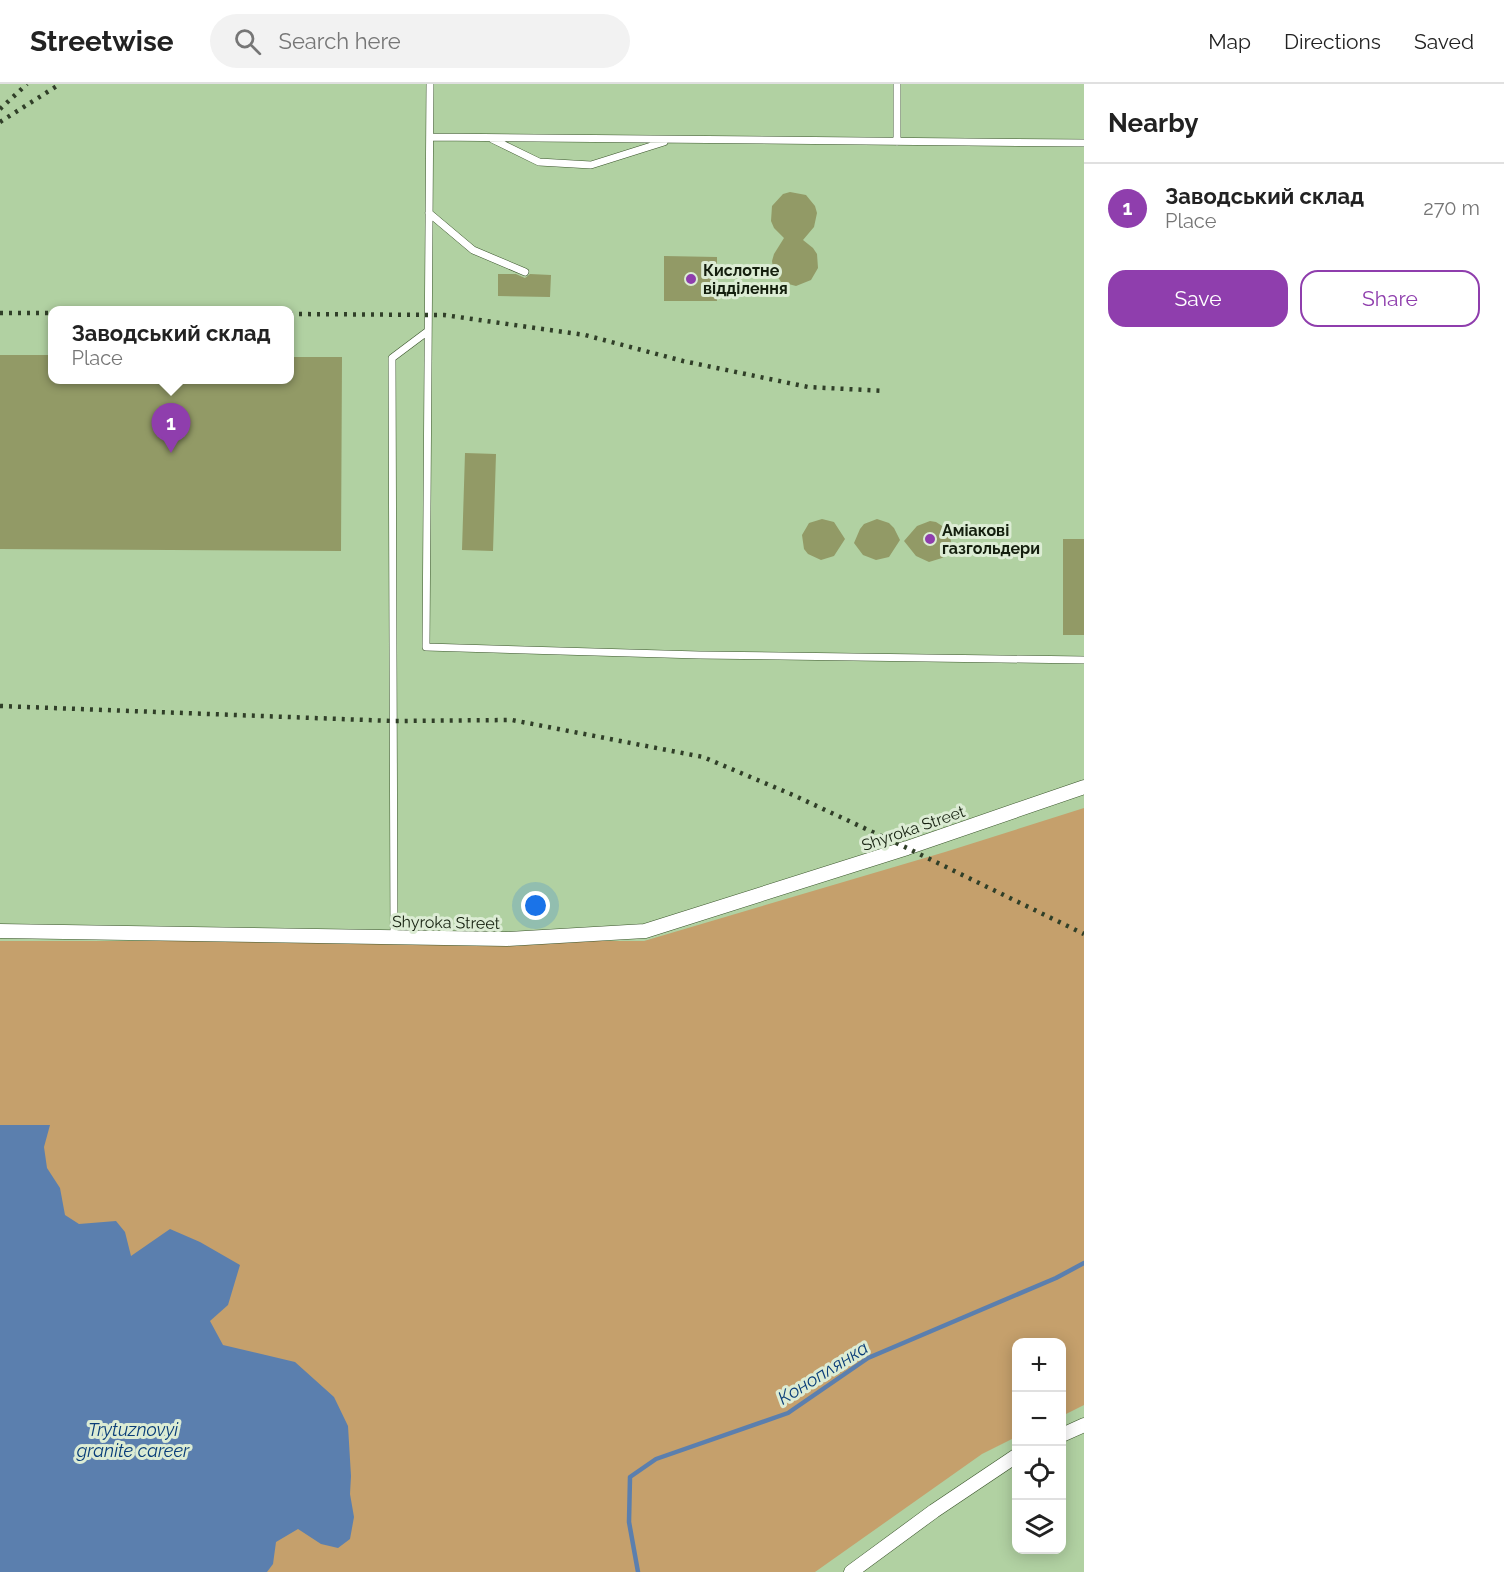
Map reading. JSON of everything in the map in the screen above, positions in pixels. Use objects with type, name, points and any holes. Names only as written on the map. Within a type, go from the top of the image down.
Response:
[{"type":"street","name":"Shyroka Street","points":[[0,931],[507,939],[645,931],[907,848],[1084,787]]},
{"type":"street","points":[[1066,1433],[1084,1425]]},
{"type":"street","points":[[851,1572],[934,1511],[1012,1459]]},
{"type":"lane","points":[[430,84],[426,647],[699,655],[1084,660]]},
{"type":"lane","points":[[897,84],[897,142]]},
{"type":"lane","points":[[430,138],[1084,143]]},
{"type":"lane","points":[[490,138],[539,162],[591,165],[672,140]]},
{"type":"lane","points":[[429,213],[473,250],[525,272]]},
{"type":"lane","points":[[394,938],[392,358],[428,331]]},
{"type":"shaded area","points":[[1084,808],[1084,1405],[1066,1414],[1066,1338],[1012,1338],[1012,1439],[982,1454],[815,1572],[0,1572],[0,941],[644,941],[945,852]]},
{"type":"water","name":"Trytuznovyi granite career","points":[[0,1125],[50,1125],[44,1147],[47,1168],[60,1188],[65,1215],[79,1224],[116,1221],[125,1232],[131,1256],[170,1229],[200,1242],[240,1265],[228,1305],[210,1321],[223,1345],[295,1362],[334,1397],[348,1426],[350,1494],[354,1517],[350,1539],[338,1548],[321,1544],[298,1529],[276,1542],[273,1564],[267,1572],[0,1572]]},
{"type":"building","points":[[790,192],[806,195],[815,206],[817,213],[814,227],[803,240],[817,254],[818,268],[811,280],[796,286],[781,282],[773,269],[772,261],[784,238],[774,228],[771,221],[772,206],[783,194]]},
{"type":"building","name":"Кислотне відділення","points":[[664,256],[717,257],[717,301],[664,301]]},
{"type":"building","points":[[498,274],[516,274],[525,278],[530,274],[551,275],[550,297],[498,296]]},
{"type":"building","points":[[0,355],[48,355],[48,384],[294,384],[294,357],[342,357],[341,551],[0,549]]},
{"type":"building","points":[[465,453],[496,454],[493,551],[462,550]]},
{"type":"building","points":[[822,519],[834,522],[845,539],[834,556],[821,560],[808,554],[804,549],[802,535],[809,523]]},
{"type":"building","name":"Аміакові газгольдери","points":[[877,519],[889,523],[900,540],[889,557],[876,560],[863,555],[854,543],[864,524]]},
{"type":"building","name":"Аміакові газгольдери","points":[[930,521],[947,529],[951,541],[947,554],[929,562],[916,556],[904,541],[917,526]]},
{"type":"building","points":[[1063,539],[1084,539],[1084,635],[1063,635]]},
{"type":"waterway","name":"Коноплянка","points":[[638,1572],[629,1522],[630,1477],[656,1459],[788,1413],[868,1358],[1056,1278],[1084,1263]]},
{"type":"railway","points":[[0,109],[27,84]]},
{"type":"railway","points":[[0,122],[60,84]]},
{"type":"railway","points":[[0,313],[48,313]]},
{"type":"railway","points":[[294,314],[444,315],[585,335],[683,361],[808,387],[885,391]]},
{"type":"railway","points":[[0,706],[393,721],[512,720],[703,757],[793,795],[1084,934]]},
{"type":"place","name":"Кислотне відділення","points":[[691,279]]},
{"type":"place","name":"Заводський склад","points":[[171,453]]},
{"type":"place","name":"Аміакові газгольдери","points":[[930,539]]}]
